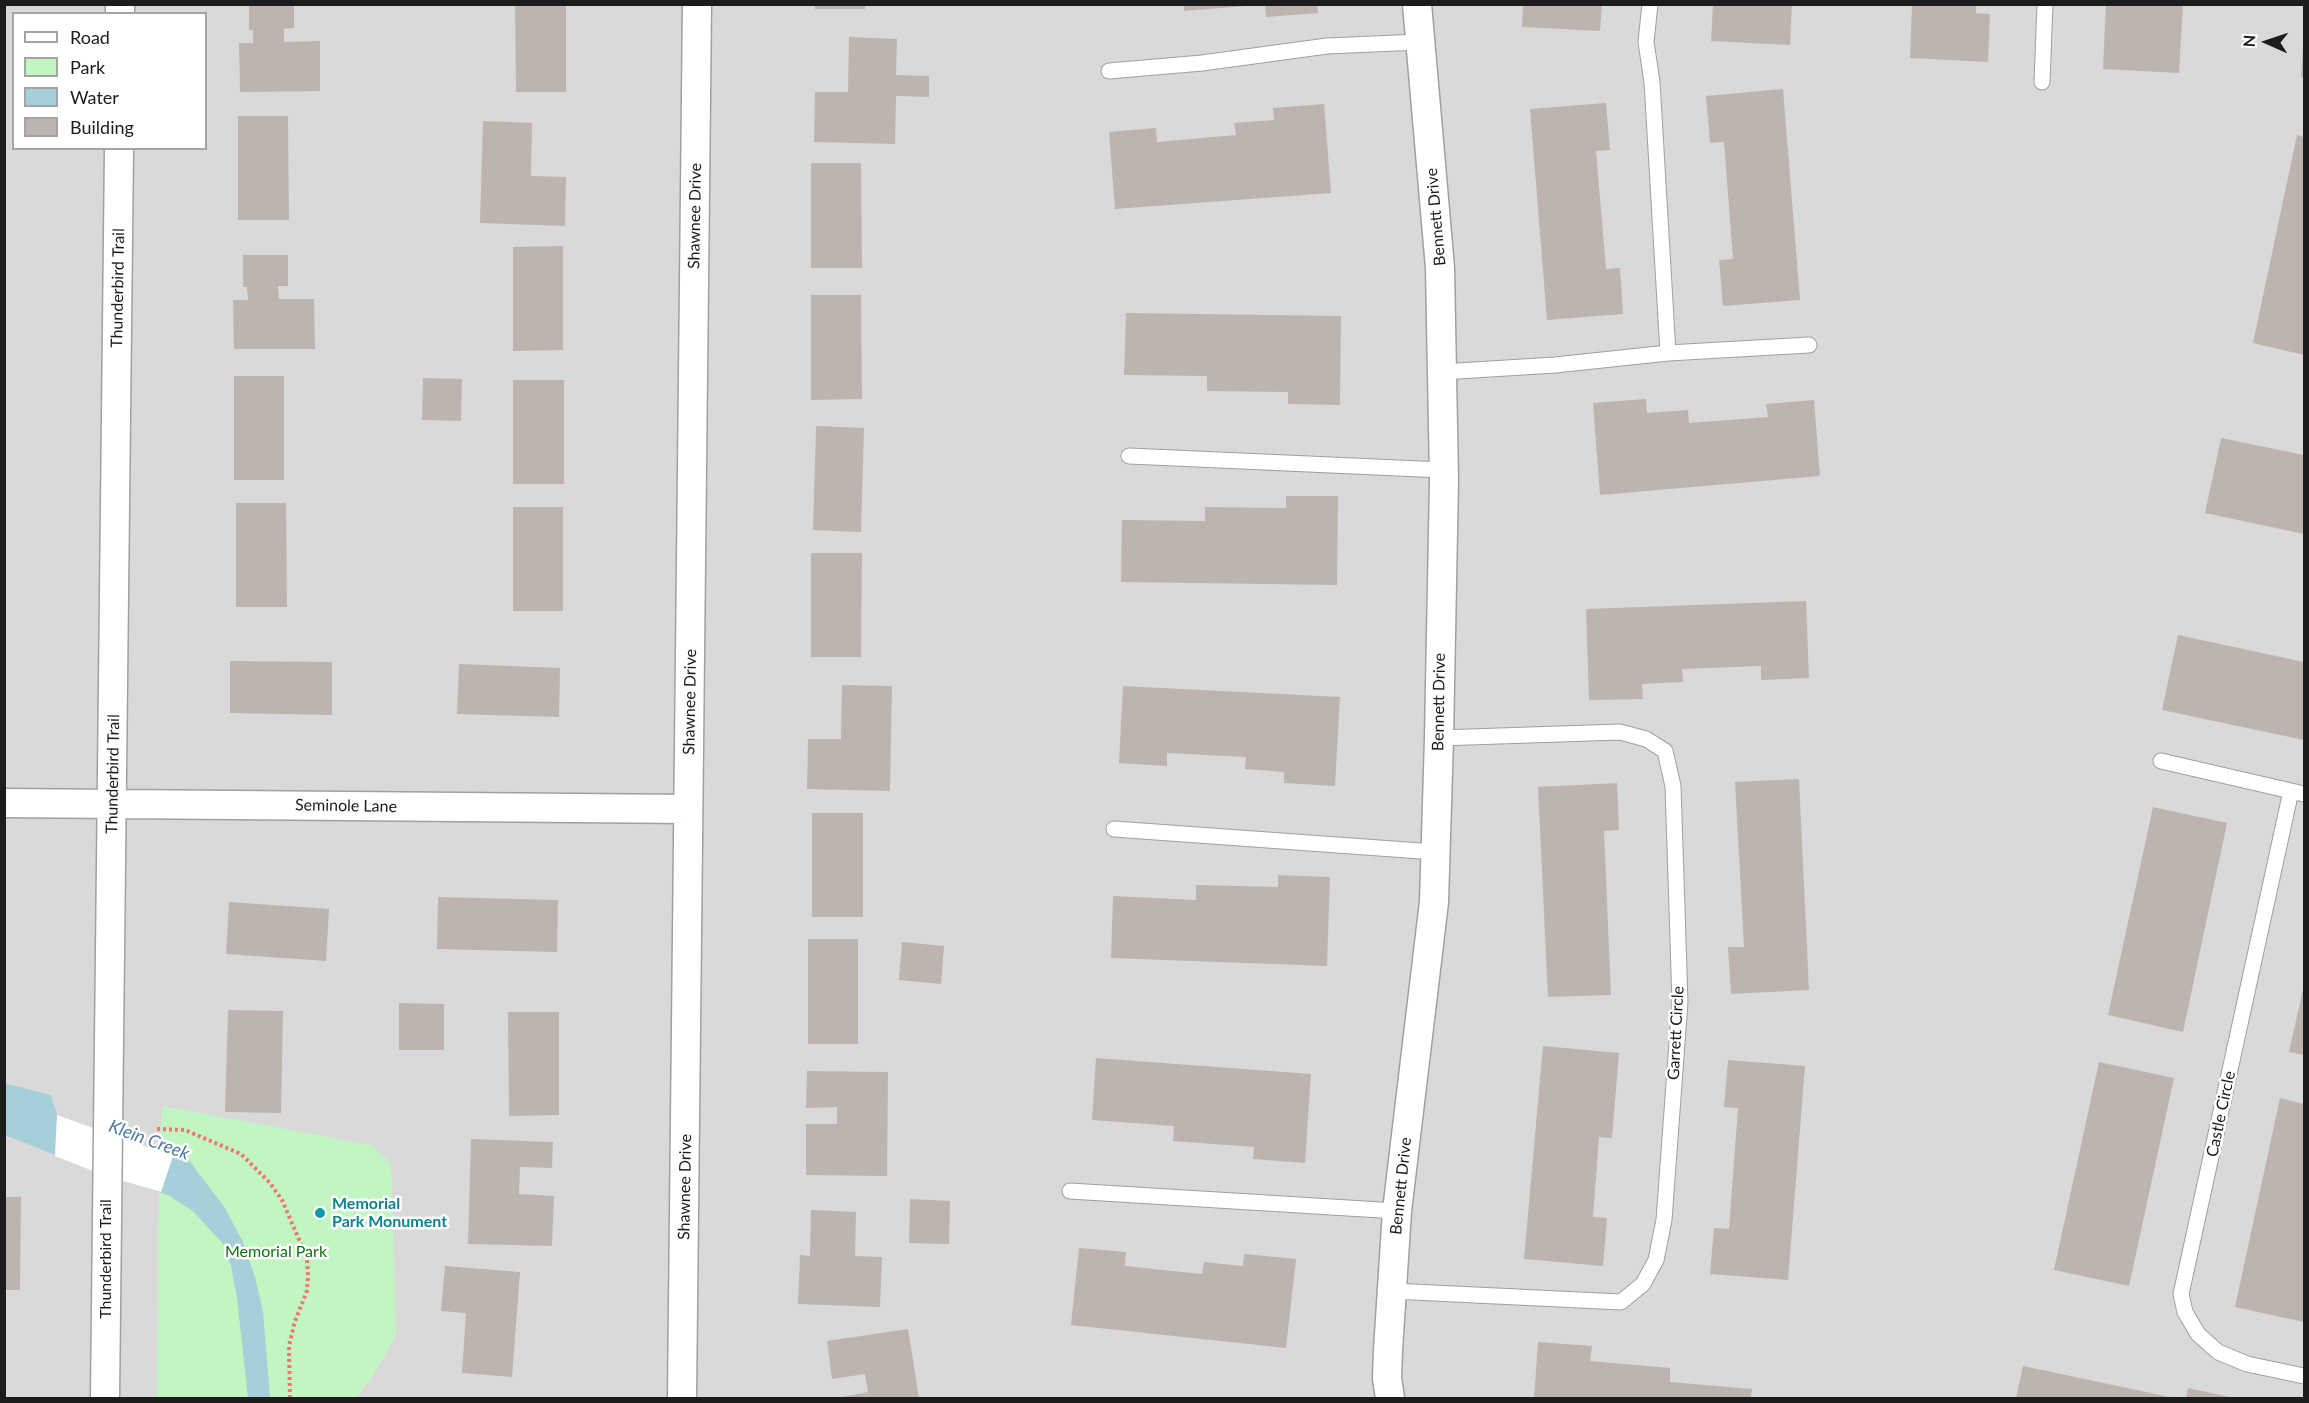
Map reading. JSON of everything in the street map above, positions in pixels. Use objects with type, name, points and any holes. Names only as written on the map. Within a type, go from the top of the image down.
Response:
[{"type":"street","name":"Shawnee Drive","points":[[682,1398],[697,4]]},
{"type":"street","name":"Bennett Drive","points":[[1390,1398],[1387,1378],[1397,1211],[1434,902],[1439,738],[1443,470],[1440,268],[1417,4]]},
{"type":"street","name":"Thunderbird Trail","points":[[105,1398],[119,150]]},
{"type":"street","name":"Seminole Lane","points":[[4,803],[688,809]]},
{"type":"lane","points":[[1650,4],[1646,42],[1652,82],[1668,353]]},
{"type":"lane","points":[[2042,82],[2045,4]]},
{"type":"lane","points":[[1109,71],[1202,63],[1327,46],[1420,42]]},
{"type":"lane","points":[[1442,372],[1555,365],[1668,353],[1809,345]]},
{"type":"lane","points":[[1130,456],[1443,470]]},
{"type":"lane","name":"Garrett Circle","points":[[1392,1291],[1621,1302],[1643,1284],[1656,1260],[1664,1220],[1680,1002],[1673,786],[1665,751],[1646,739],[1620,732],[1439,738]]},
{"type":"lane","points":[[2161,761],[2298,792]]},
{"type":"lane","name":"Castle Circle","points":[[2298,792],[2181,1294],[2186,1312],[2198,1334],[2218,1352],[2247,1364],[2304,1376]]},
{"type":"lane","points":[[1114,829],[1435,852]]},
{"type":"lane","points":[[1070,1191],[1397,1211]]},
{"type":"path","points":[[156,1129],[185,1130],[241,1154],[270,1183],[282,1200],[307,1258],[308,1277],[307,1291],[295,1321],[289,1346],[290,1398]]},
{"type":"shaded area","points":[[5,5],[2304,5],[2304,1398],[355,1398],[370,1380],[396,1335],[162,1107],[157,1398],[5,1398]]},
{"type":"green space","name":"Memorial Park","points":[[162,1106],[371,1145],[391,1163],[396,1335],[370,1380],[355,1398],[157,1398]]},
{"type":"water","points":[[4,1083],[51,1095],[57,1115],[188,1159],[225,1208],[242,1240],[255,1277],[263,1311],[270,1398],[248,1398],[237,1298],[224,1245],[194,1212],[168,1195],[106,1175],[5,1135]]},
{"type":"pier","points":[[57,1115],[173,1156],[161,1192],[106,1176],[55,1156]]},
{"type":"building","points":[[249,4],[294,4],[294,28],[284,29],[284,42],[320,41],[320,91],[240,92],[239,43],[253,43],[253,30],[249,30]]},
{"type":"building","points":[[515,4],[566,4],[566,92],[516,92]]},
{"type":"building","points":[[815,4],[865,4],[865,9],[815,9]]},
{"type":"building","points":[[1184,4],[1246,4],[1246,6],[1184,11]]},
{"type":"building","points":[[1265,4],[1317,4],[1318,13],[1266,17]]},
{"type":"building","points":[[1523,4],[1602,4],[1600,31],[1522,27]]},
{"type":"building","points":[[1713,4],[1792,4],[1790,45],[1711,41]]},
{"type":"building","points":[[1912,4],[1976,4],[1976,13],[1990,14],[1988,62],[1910,58]]},
{"type":"building","points":[[2106,4],[2183,4],[2179,73],[2103,69]]},
{"type":"building","points":[[849,37],[897,39],[896,75],[929,76],[929,97],[896,96],[895,144],[814,142],[815,92],[848,92]]},
{"type":"building","points":[[2303,48],[2304,77],[2301,77]]},
{"type":"building","points":[[1783,89],[1800,300],[1723,306],[1719,260],[1733,259],[1724,142],[1710,143],[1706,96]]},
{"type":"building","points":[[1606,103],[1610,150],[1596,151],[1606,269],[1620,268],[1623,314],[1547,320],[1530,109]]},
{"type":"building","points":[[1324,104],[1331,193],[1115,209],[1109,132],[1156,128],[1157,142],[1236,135],[1234,123],[1274,120],[1273,108]]},
{"type":"building","points":[[238,116],[288,116],[289,220],[238,220]]},
{"type":"building","points":[[483,121],[532,123],[531,176],[566,177],[565,226],[480,223]]},
{"type":"building","points":[[2297,135],[2304,137],[2304,355],[2253,343]]},
{"type":"building","points":[[811,163],[861,163],[862,268],[811,268]]},
{"type":"building","points":[[563,246],[563,350],[513,351],[513,247]]},
{"type":"building","points":[[243,255],[288,255],[288,286],[278,286],[279,299],[314,299],[315,349],[234,349],[233,300],[248,300],[247,287],[243,287]]},
{"type":"building","points":[[811,295],[861,295],[862,399],[811,400]]},
{"type":"building","points":[[1126,313],[1341,316],[1340,405],[1288,404],[1288,392],[1207,391],[1207,376],[1124,375]]},
{"type":"building","points":[[234,376],[284,376],[284,480],[234,480]]},
{"type":"building","points":[[423,378],[462,379],[461,421],[422,420]]},
{"type":"building","points":[[513,380],[564,380],[564,484],[513,484]]},
{"type":"building","points":[[1646,399],[1647,413],[1688,410],[1689,423],[1768,417],[1766,404],[1814,400],[1820,476],[1600,495],[1593,403]]},
{"type":"building","points":[[816,426],[864,428],[861,532],[813,530]]},
{"type":"building","points":[[2221,438],[2304,455],[2304,534],[2205,513]]},
{"type":"building","points":[[1286,496],[1338,496],[1337,585],[1121,582],[1122,520],[1205,521],[1205,507],[1286,508]]},
{"type":"building","points":[[236,503],[286,503],[287,607],[236,607]]},
{"type":"building","points":[[513,507],[563,507],[563,611],[513,611]]},
{"type":"building","points":[[811,553],[862,553],[861,657],[811,657]]},
{"type":"building","points":[[1806,601],[1809,678],[1761,680],[1761,666],[1682,669],[1683,682],[1642,684],[1643,699],[1589,700],[1586,609]]},
{"type":"building","points":[[2178,635],[2304,662],[2304,740],[2162,710]]},
{"type":"building","points":[[230,661],[332,662],[332,715],[230,713]]},
{"type":"building","points":[[459,664],[560,668],[559,717],[457,714]]},
{"type":"building","points":[[842,685],[892,686],[890,791],[807,789],[808,739],[841,739]]},
{"type":"building","points":[[1123,686],[1340,697],[1335,786],[1284,783],[1284,772],[1245,769],[1246,757],[1167,753],[1167,766],[1119,763]]},
{"type":"building","points":[[1799,779],[1809,990],[1731,994],[1728,947],[1744,947],[1735,782]]},
{"type":"building","points":[[1617,783],[1619,830],[1604,831],[1611,995],[1548,997],[1538,787]]},
{"type":"building","points":[[2153,807],[2227,823],[2183,1032],[2108,1015]]},
{"type":"building","points":[[812,813],[863,813],[863,917],[812,917]]},
{"type":"building","points":[[1278,875],[1330,877],[1327,966],[1111,958],[1113,896],[1196,900],[1196,885],[1278,887]]},
{"type":"building","points":[[438,897],[558,900],[557,952],[437,949]]},
{"type":"building","points":[[229,902],[329,909],[326,961],[226,954]]},
{"type":"building","points":[[808,939],[858,939],[858,1044],[808,1044]]},
{"type":"building","points":[[902,942],[944,946],[941,984],[899,980]]},
{"type":"building","points":[[2304,985],[2304,1055],[2289,1052]]},
{"type":"building","points":[[399,1003],[444,1004],[444,1050],[399,1050]]},
{"type":"building","points":[[228,1010],[283,1011],[281,1113],[225,1112]]},
{"type":"building","points":[[508,1012],[559,1012],[559,1115],[509,1116]]},
{"type":"building","points":[[1543,1046],[1619,1053],[1612,1138],[1599,1137],[1593,1217],[1607,1218],[1603,1266],[1524,1259]]},
{"type":"building","points":[[1096,1058],[1311,1074],[1305,1163],[1253,1159],[1254,1147],[1173,1141],[1174,1126],[1092,1120]]},
{"type":"building","points":[[1728,1060],[1805,1066],[1788,1280],[1710,1274],[1714,1228],[1729,1229],[1738,1108],[1724,1107]]},
{"type":"building","points":[[2099,1062],[2174,1078],[2129,1286],[2054,1270]]},
{"type":"building","points":[[807,1071],[888,1072],[887,1176],[806,1175],[806,1124],[837,1124],[837,1107],[806,1108]]},
{"type":"building","points":[[2280,1098],[2304,1104],[2304,1322],[2235,1307]]},
{"type":"building","points":[[471,1139],[553,1142],[552,1168],[520,1167],[519,1194],[554,1196],[552,1246],[468,1244]]},
{"type":"building","points":[[4,1197],[21,1197],[20,1290],[4,1290]]},
{"type":"building","points":[[910,1199],[950,1201],[949,1244],[909,1243]]},
{"type":"building","points":[[811,1210],[856,1212],[855,1256],[882,1257],[880,1307],[798,1304],[800,1255],[810,1256]]},
{"type":"building","points":[[1079,1248],[1126,1252],[1125,1266],[1202,1274],[1204,1262],[1243,1266],[1244,1254],[1296,1259],[1286,1348],[1071,1325]]},
{"type":"building","points":[[445,1266],[520,1272],[512,1377],[462,1373],[466,1313],[441,1311]]},
{"type":"building","points":[[908,1329],[919,1398],[837,1398],[868,1392],[865,1374],[832,1379],[827,1341]]},
{"type":"building","points":[[1538,1342],[1592,1346],[1590,1361],[1670,1368],[1670,1382],[1752,1389],[1751,1398],[1534,1398]]},
{"type":"building","points":[[2023,1366],[2170,1397],[2170,1398],[2016,1398]]},
{"type":"building","points":[[2188,1388],[2234,1398],[2186,1398]]},
{"type":"place","name":"Memorial Park Monument","points":[[320,1213]]},
{"type":"water label","name":"Klein Creek","points":[[149,1140]]}]
